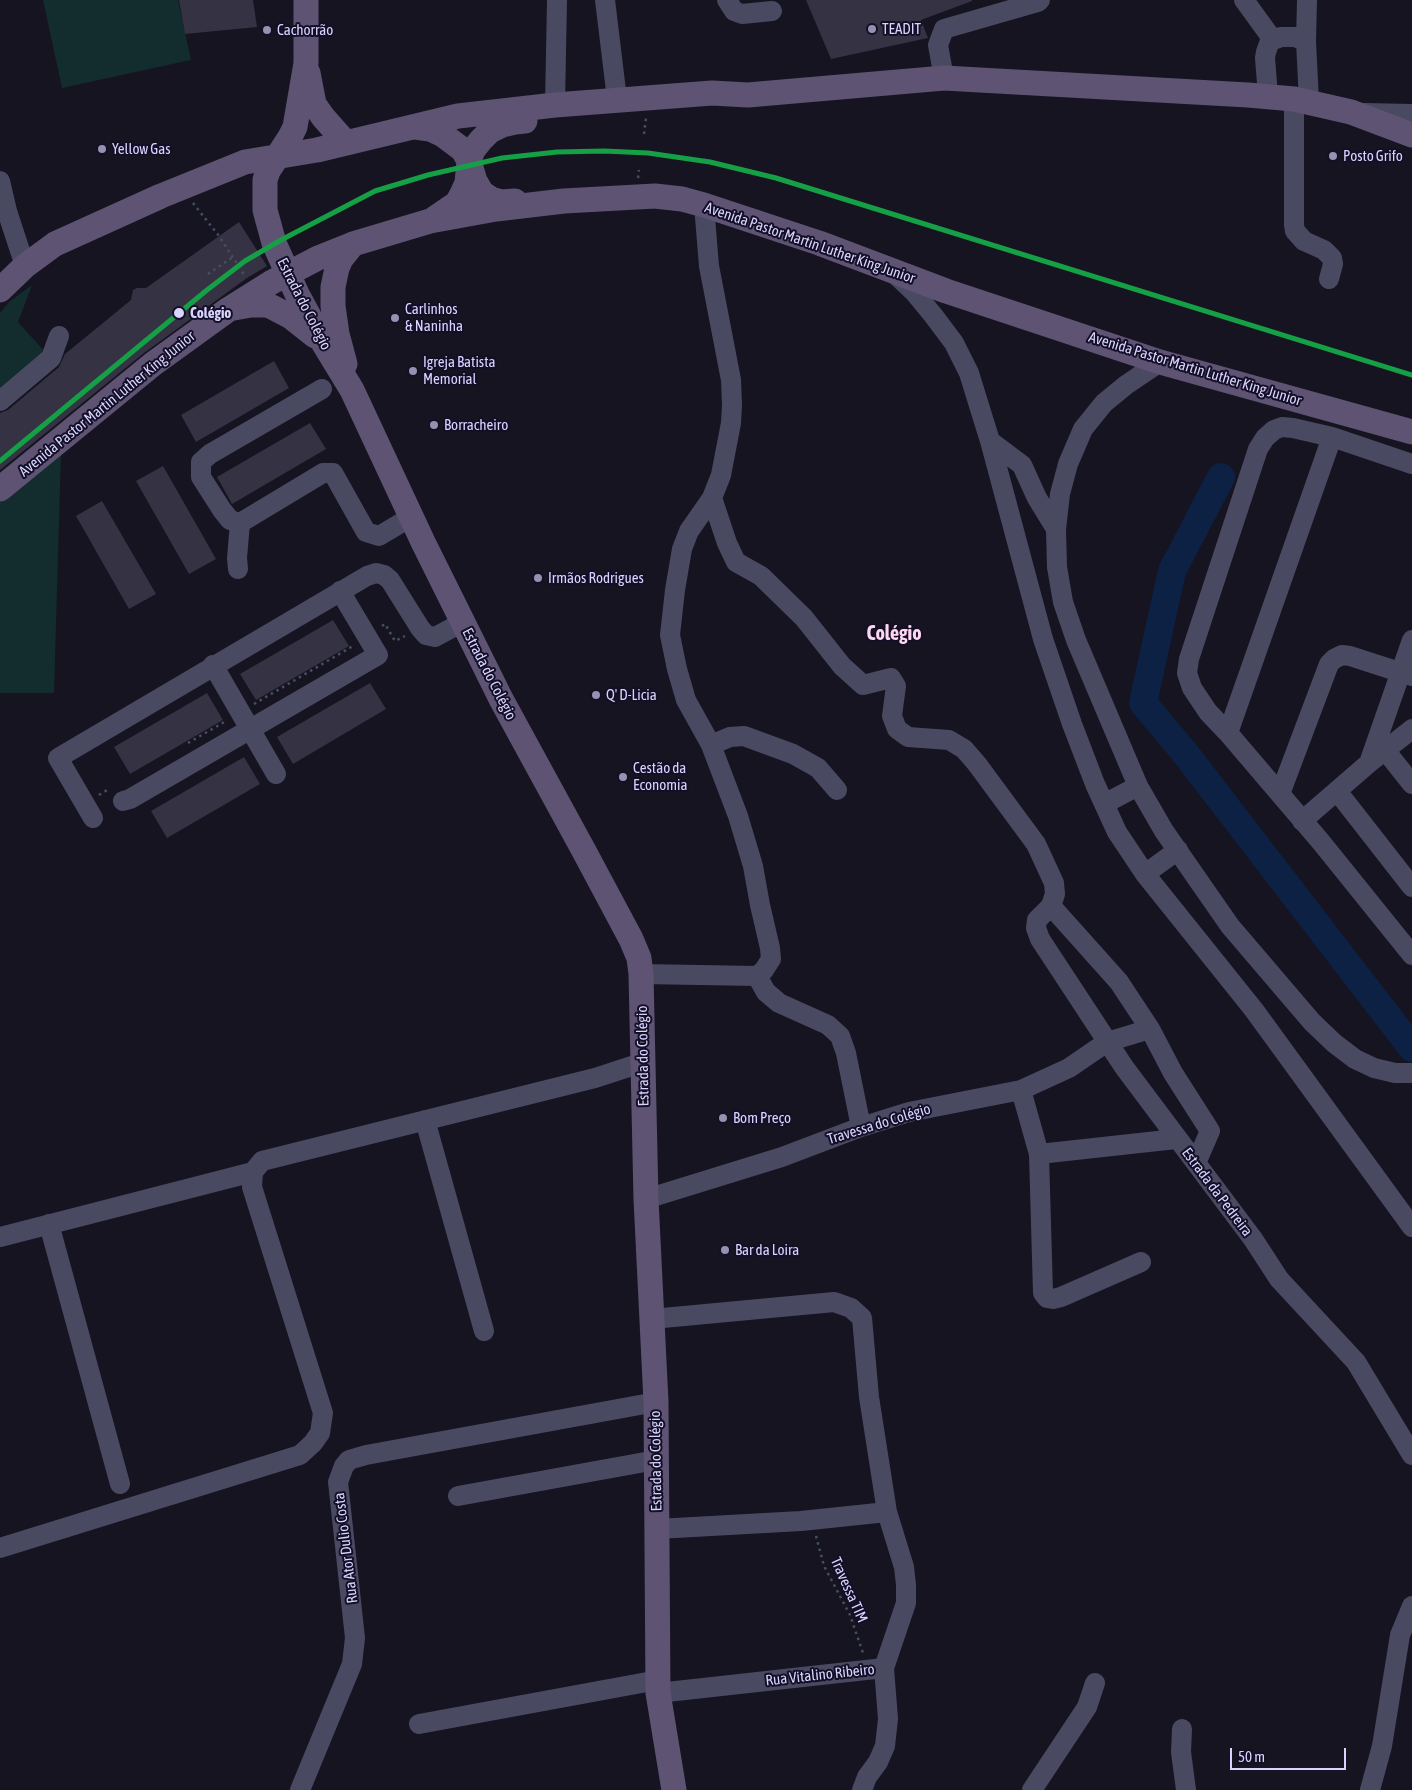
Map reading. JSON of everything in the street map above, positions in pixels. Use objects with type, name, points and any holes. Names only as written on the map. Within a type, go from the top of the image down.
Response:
[{"type":"main road","points":[[306,0],[306,63],[314,104],[346,143]]},
{"type":"main road","name":"Estrada do Colégio","points":[[306,63],[295,127],[268,171],[265,180],[265,210],[274,243],[287,274],[324,344],[352,390],[411,517],[501,699],[631,939],[639,958],[642,974],[646,1199],[656,1402],[658,1686],[674,1790]]},
{"type":"main road","points":[[0,290],[25,266],[55,244],[70,236],[182,187],[245,162],[317,150],[458,116],[555,105],[712,93],[748,95],[944,78],[1268,96],[1302,100],[1351,112],[1412,134]]},
{"type":"main road","points":[[430,221],[446,212],[456,203],[467,183],[469,161],[473,150],[490,131],[502,126],[515,122],[645,124],[666,114],[713,105],[748,95]]},
{"type":"main road","points":[[412,127],[430,129],[443,135],[463,150],[469,161],[474,181],[482,193],[491,199],[500,202],[534,199],[564,201]]},
{"type":"main road","name":"Avenida Pastor Martin Luther King Junior","points":[[0,489],[153,364],[229,309],[287,274],[318,258],[353,244],[430,221],[496,209],[564,201],[655,196],[682,199],[704,205],[820,242],[946,291],[1160,362],[1412,432]]},
{"type":"main road","name":"Estrada do Colégio","points":[[352,390],[337,334],[333,306],[333,287],[341,258],[353,244]]},
{"type":"main road","points":[[229,309],[251,305],[281,310],[324,344]]},
{"type":"street","points":[[555,105],[557,0]]},
{"type":"street","points":[[605,0],[617,99]]},
{"type":"street","points":[[727,0],[729,6],[734,11],[742,14],[772,11]]},
{"type":"street","points":[[944,78],[938,45],[944,30],[1040,0]]},
{"type":"street","points":[[1244,0],[1272,41]]},
{"type":"street","points":[[1308,0],[1294,225],[1295,231],[1304,242],[1324,250],[1332,258],[1333,264],[1329,278]]},
{"type":"street","points":[[1268,96],[1265,58],[1272,41],[1281,37],[1295,37],[1306,41]]},
{"type":"street","points":[[1351,112],[1412,114]]},
{"type":"street","points":[[0,181],[7,211],[25,266]]},
{"type":"street","points":[[642,974],[757,976],[771,960],[754,866],[738,816],[711,745],[686,700],[670,635],[682,549],[689,531],[712,498],[721,475],[731,423],[731,380],[709,266],[704,205]]},
{"type":"street","points":[[890,270],[914,292],[954,343],[969,374],[990,441],[1043,639],[1072,724],[1117,832],[1145,874],[1254,1010],[1412,1227]]},
{"type":"street","points":[[0,401],[51,358],[59,336]]},
{"type":"street","points":[[1160,362],[1126,385],[1104,403],[1084,429],[1066,471],[1060,494],[1056,529],[1057,567],[1063,602],[1076,640],[1138,786],[1164,831],[1230,926],[1312,1022],[1329,1038],[1355,1059],[1374,1068],[1395,1073],[1412,1073]]},
{"type":"street","points":[[322,389],[210,454],[201,462],[200,477],[222,510],[230,520],[240,523],[323,473],[334,473],[366,532],[379,536],[411,517]]},
{"type":"street","points":[[1412,464],[1332,437],[1282,427],[1274,430],[1265,438],[1258,449],[1189,659],[1187,673],[1192,688],[1208,712],[1280,794],[1412,955]]},
{"type":"street","points":[[1228,733],[1332,437]]},
{"type":"street","points":[[990,441],[1022,465],[1037,498],[1056,529]]},
{"type":"street","points":[[712,498],[727,543],[736,562],[761,576],[804,618],[842,666],[863,684],[891,678],[896,686],[892,716],[897,729],[908,737],[949,740],[964,749],[1036,844],[1054,883],[1055,894],[1051,906],[1119,982],[1150,1029],[1173,1073],[1210,1131],[1196,1163]]},
{"type":"street","points":[[238,569],[240,523]]},
{"type":"street","points":[[93,818],[58,758],[367,576],[376,573],[384,575],[390,580],[426,635],[435,636],[463,622]]},
{"type":"street","points":[[123,801],[130,799],[378,655],[340,591]]},
{"type":"street","points":[[1369,763],[1406,674],[1412,640]]},
{"type":"street","points":[[1280,794],[1329,664],[1334,659],[1342,655],[1350,656],[1406,674]]},
{"type":"street","points":[[213,665],[276,774]]},
{"type":"street","points":[[1302,821],[1412,728]]},
{"type":"street","points":[[711,745],[730,737],[744,736],[793,754],[818,768],[837,790]]},
{"type":"street","points":[[1385,750],[1412,784]]},
{"type":"street","points":[[1104,804],[1138,786]]},
{"type":"street","points":[[1337,791],[1412,887]]},
{"type":"street","points":[[1145,874],[1178,850]]},
{"type":"street","name":"Estrada da Pedreira","points":[[1051,906],[1037,920],[1036,928],[1040,938],[1107,1042],[1279,1278],[1356,1362],[1412,1455]]},
{"type":"street","points":[[757,976],[766,992],[778,1003],[828,1025],[840,1036],[846,1053],[861,1128]]},
{"type":"street","name":"Travessa do Colégio","points":[[646,1199],[782,1157],[909,1112],[1020,1090],[1069,1068],[1107,1042],[1150,1029]]},
{"type":"street","points":[[0,1237],[252,1172],[262,1160],[595,1078],[644,1062]]},
{"type":"street","points":[[1020,1090],[1039,1154],[1043,1293],[1047,1298],[1061,1297],[1141,1262]]},
{"type":"street","points":[[425,1120],[484,1331]]},
{"type":"street","points":[[1039,1154],[1176,1139]]},
{"type":"street","points":[[0,1548],[300,1455],[313,1443],[320,1433],[322,1413],[252,1187],[252,1172]]},
{"type":"street","points":[[49,1224],[120,1484]]},
{"type":"street","name":"Rua Vitalino Ribeiro","points":[[419,1724],[658,1686],[876,1669],[906,1603],[906,1585],[904,1567],[887,1512],[869,1397],[862,1318],[852,1308],[834,1302],[652,1319]]},
{"type":"street","name":"Rua Ator Dulio Costa","points":[[300,1790],[352,1664],[355,1638],[338,1482],[344,1466],[349,1460],[656,1402]]},
{"type":"street","points":[[458,1496],[656,1460]]},
{"type":"street","points":[[657,1529],[813,1519],[887,1512]]},
{"type":"street","points":[[1370,1790],[1382,1746],[1400,1635],[1412,1606]]},
{"type":"street","points":[[862,1790],[867,1777],[878,1762],[885,1746],[888,1719],[876,1669]]},
{"type":"street","points":[[1032,1790],[1087,1707],[1096,1683]]},
{"type":"street","points":[[1182,1730],[1182,1762],[1186,1790]]},
{"type":"path","points":[[182,187],[247,278]]},
{"type":"path","points":[[208,274],[233,258]]},
{"type":"path","name":"Travessa TIM","points":[[813,1519],[824,1566],[876,1669]]},
{"type":"green space","points":[[43,0],[178,0],[191,60],[62,88]]},
{"type":"green space","points":[[32,285],[18,322],[46,353],[0,395],[0,313],[9,302]]},
{"type":"green space","points":[[61,453],[54,693],[0,693],[0,498]]},
{"type":"building","points":[[179,0],[253,0],[257,27],[185,34]]},
{"type":"building","name":"TEADIT","points":[[806,0],[972,1],[921,20],[928,38],[831,59]]},
{"type":"building","points":[[239,222],[267,266],[247,278],[144,353],[0,470],[0,413],[8,410],[59,367],[65,354],[131,300],[133,290],[146,288]]},
{"type":"building","points":[[274,361],[289,388],[196,442],[181,415]]},
{"type":"building","points":[[310,423],[326,449],[232,504],[217,477]]},
{"type":"building","points":[[163,466],[216,559],[189,574],[136,481]]},
{"type":"building","points":[[102,501],[156,594],[129,609],[76,516]]},
{"type":"building","points":[[333,620],[349,646],[256,700],[240,674]]},
{"type":"building","points":[[370,683],[386,709],[293,764],[277,737]]},
{"type":"building","points":[[207,693],[223,720],[130,774],[114,747]]},
{"type":"building","points":[[244,757],[260,784],[167,838],[151,811]]},
{"type":"waterway","points":[[1221,477],[1172,571],[1143,703],[1185,753],[1412,1048]]},
{"type":"transit line","points":[[0,461],[207,290],[245,261],[281,240],[375,191],[428,175],[502,158],[557,152],[604,151],[648,153],[710,162],[776,178],[1412,375]]},
{"type":"place","name":"TEADIT","points":[[872,29]]},
{"type":"place","name":"Cachorrão","points":[[267,30]]},
{"type":"place","name":"Yellow Gas","points":[[102,149]]},
{"type":"place","name":"Posto Grifo","points":[[1333,156]]},
{"type":"place","name":"Colégio","points":[[179,313]]},
{"type":"place","name":"Carlinhos & Naninha","points":[[395,318]]},
{"type":"place","name":"Igreja Batista Memorial","points":[[413,371]]},
{"type":"place","name":"Borracheiro","points":[[434,425]]},
{"type":"place","name":"Irmãos Rodrigues","points":[[538,578]]},
{"type":"place","name":"Q' D-Licia","points":[[596,695]]},
{"type":"place","name":"Cestão da Economia","points":[[623,777]]},
{"type":"place","name":"Bom Preço","points":[[723,1118]]},
{"type":"place","name":"Bar da Loira","points":[[725,1250]]},
{"type":"district","name":"Colégio","points":[[894,634]]}]
